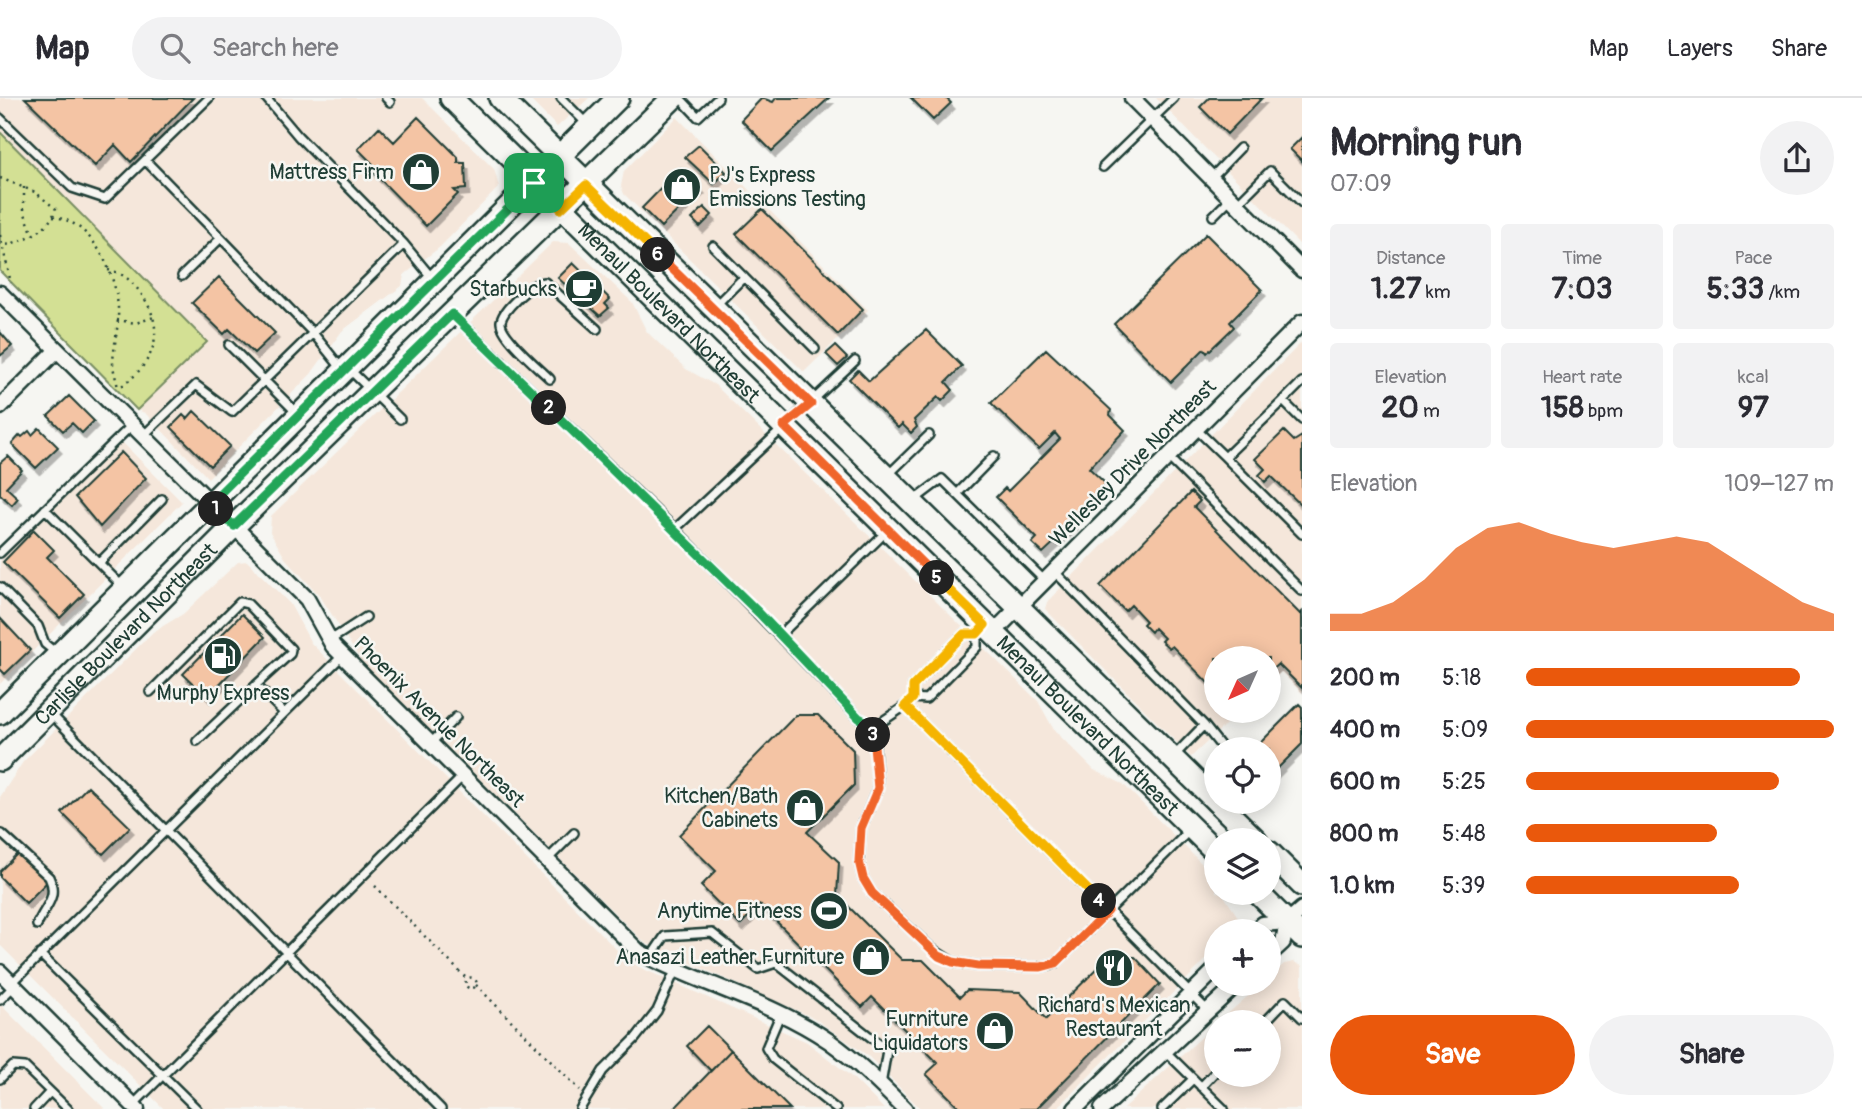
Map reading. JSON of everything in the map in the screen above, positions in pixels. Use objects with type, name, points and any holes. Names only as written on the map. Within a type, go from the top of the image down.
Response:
[{"type":"main road","name":"Menaul Boulevard Northeast","points":[[451,98],[534,183],[784,426],[985,631],[1204,840]]},
{"type":"main road","name":"Carlisle Boulevard Northeast","points":[[0,712],[559,159],[617,98]]},
{"type":"main road","name":"Carlisle Boulevard Northeast","points":[[0,760],[234,526],[673,98]]},
{"type":"main road","name":"Menaul Boulevard Northeast","points":[[508,101],[559,159],[1204,787]]},
{"type":"main road","points":[[49,711],[44,692],[46,686],[113,619],[125,589]]},
{"type":"main road","name":"Menaul Boulevard Northeast","points":[[1231,814],[1245,828]]},
{"type":"main road","points":[[1281,864],[1302,885]]},
{"type":"main road","points":[[1274,905],[1297,922]]},
{"type":"street","points":[[1137,100],[1302,270]]},
{"type":"street","name":"Phoenix Avenue Northeast","points":[[6,290],[57,350],[307,599],[329,641],[342,656],[639,952],[675,971],[780,1015],[828,1041],[905,1109]]},
{"type":"street","name":"Wellesley Drive Northeast","points":[[985,631],[1019,607],[1299,330]]},
{"type":"street","points":[[0,407],[57,350]]},
{"type":"street","points":[[1281,944],[1297,922]]},
{"type":"street","points":[[0,972],[135,1107]]},
{"type":"street","points":[[1075,1109],[1204,981]]},
{"type":"street","points":[[1207,1010],[1223,996]]},
{"type":"street","points":[[1102,1109],[1204,1013]]},
{"type":"lane","points":[[0,118],[72,188],[105,199],[209,98]]},
{"type":"lane","points":[[266,98],[298,136],[404,244],[435,281]]},
{"type":"lane","points":[[561,98],[590,127]]},
{"type":"lane","points":[[680,98],[698,117],[718,98]]},
{"type":"lane","points":[[1104,167],[1174,98]]},
{"type":"lane","points":[[1211,178],[1240,148]]},
{"type":"lane","points":[[145,160],[346,370],[400,419]]},
{"type":"lane","points":[[1213,216],[1270,171],[1302,203]]},
{"type":"lane","points":[[182,276],[221,237]]},
{"type":"lane","points":[[143,436],[195,385],[233,412],[267,382],[404,244]]},
{"type":"lane","points":[[713,246],[815,348]]},
{"type":"lane","points":[[713,308],[744,277]]},
{"type":"lane","points":[[550,379],[505,334],[500,324],[502,316],[513,303],[536,282],[545,282],[597,329]]},
{"type":"lane","points":[[452,314],[674,529],[859,718],[873,725],[885,721],[913,698],[913,686],[964,634],[985,631]]},
{"type":"lane","points":[[229,345],[299,415]]},
{"type":"lane","points":[[674,529],[855,361]]},
{"type":"lane","points":[[1226,457],[1302,382]]},
{"type":"lane","points":[[1283,401],[1302,420]]},
{"type":"lane","points":[[0,553],[132,425]]},
{"type":"lane","points":[[1196,429],[1302,534]]},
{"type":"lane","points":[[886,477],[929,435]]},
{"type":"lane","points":[[957,494],[994,456]]},
{"type":"lane","points":[[1168,457],[1302,591]]},
{"type":"lane","points":[[912,502],[921,492],[942,479],[1050,577],[1214,737]]},
{"type":"lane","points":[[99,563],[162,499]]},
{"type":"lane","points":[[45,509],[125,589]]},
{"type":"lane","points":[[780,635],[888,530]]},
{"type":"lane","points":[[0,587],[38,626],[46,644],[58,655]]},
{"type":"lane","points":[[150,692],[240,602],[248,604],[290,649],[290,654],[197,741]]},
{"type":"lane","points":[[329,641],[366,617]]},
{"type":"lane","points":[[913,698],[926,699],[977,647],[985,631]]},
{"type":"lane","points":[[0,1000],[40,954],[342,656]]},
{"type":"lane","points":[[256,685],[284,713]]},
{"type":"lane","points":[[905,706],[1207,1010]]},
{"type":"lane","points":[[49,711],[164,831],[441,1109]]},
{"type":"lane","points":[[430,743],[456,717]]},
{"type":"lane","points":[[873,725],[878,788],[861,828],[859,861],[863,878],[872,893],[939,956],[953,962],[978,966],[1041,967],[1056,963],[1192,828]]},
{"type":"lane","points":[[1173,758],[1204,725]]},
{"type":"lane","points":[[135,1107],[163,1074],[463,776]]},
{"type":"lane","points":[[547,860],[574,833]]},
{"type":"lane","points":[[2,834],[49,877],[53,885],[54,895],[37,925]]},
{"type":"lane","points":[[650,958],[665,936],[712,933],[758,969],[776,963],[887,1050],[881,1086]]},
{"type":"lane","points":[[40,954],[197,1109]]},
{"type":"lane","points":[[580,1109],[603,1071],[635,1039],[657,1011],[675,971]]},
{"type":"lane","points":[[1276,1010],[1285,1001],[1302,1017]]},
{"type":"lane","points":[[780,1015],[766,1048],[773,1059],[836,1109]]},
{"type":"lane","points":[[1156,1030],[1193,1079],[1224,1109]]},
{"type":"lane","points":[[0,1079],[13,1066],[25,1067],[68,1109]]},
{"type":"lane","points":[[1162,1109],[1193,1079]]},
{"type":"lane","points":[[1201,1087],[1204,1084]]},
{"type":"lane","points":[[34,1109],[50,1092]]},
{"type":"path","points":[[0,178],[24,187],[55,205],[53,216],[33,235],[3,246]]},
{"type":"path","points":[[24,187],[24,211],[33,235]]},
{"type":"path","points":[[53,216],[73,220],[100,254],[108,270],[116,297],[113,364],[118,390],[140,368],[153,348],[157,332],[154,317],[132,282],[115,271],[108,270]]},
{"type":"path","points":[[0,235],[6,290]]},
{"type":"path","points":[[117,320],[136,323],[154,317]]},
{"type":"path","points":[[375,886],[467,979],[468,988],[476,985]]},
{"type":"path","points":[[467,979],[474,979],[476,985],[583,1093]]},
{"type":"shaded area","points":[[0,98],[422,98],[494,169],[499,187],[440,247],[404,275],[402,286],[342,331],[311,374],[208,478],[145,413],[137,410],[207,341],[0,132]]},
{"type":"shaded area","points":[[528,98],[589,98],[557,127]]},
{"type":"shaded area","points":[[1156,98],[1302,98],[1302,247]]},
{"type":"shaded area","points":[[677,117],[868,310],[804,372],[624,194],[621,186],[624,171]]},
{"type":"shaded area","points":[[553,242],[569,243],[632,302],[647,332],[686,369],[715,385],[1038,701],[1054,730],[1094,770],[1123,784],[1204,866],[1204,905],[1230,905],[1238,919],[1204,919],[1204,962],[1056,1109],[921,1109],[868,1056],[814,1018],[645,943],[363,664],[320,596],[285,558],[270,532],[271,516]]},
{"type":"shaded area","points":[[1302,342],[1302,693],[1281,672],[1281,646],[1204,646],[1204,723],[1227,723],[1212,737],[1204,737],[1204,745],[1191,757],[1045,609],[1047,602]]},
{"type":"shaded area","points":[[121,441],[182,502],[0,684],[0,561]]},
{"type":"shaded area","points":[[247,561],[290,604],[311,643],[621,954],[639,967],[807,1042],[853,1078],[884,1109],[164,1109],[0,945],[0,797],[23,762],[153,632],[183,614],[238,562]]},
{"type":"shaded area","points":[[1294,962],[1302,966],[1302,1109],[1123,1109],[1204,1035],[1204,1087],[1281,1087],[1281,1010],[1232,1010],[1248,996],[1281,996],[1281,967]]},
{"type":"shaded area","points":[[0,1004],[105,1109],[0,1109]]},
{"type":"green space","points":[[0,132],[207,342],[137,410],[0,271]]},
{"type":"building","points":[[25,98],[193,98],[131,162],[115,145],[95,166]]},
{"type":"building","points":[[762,98],[773,102],[776,98],[829,98],[772,151],[741,120]]},
{"type":"building","points":[[911,98],[946,98],[951,103],[933,120]]},
{"type":"building","points":[[1209,98],[1262,98],[1227,134],[1200,107]]},
{"type":"building","points":[[418,117],[458,157],[458,163],[465,163],[466,189],[454,190],[458,194],[426,226],[371,170],[373,164],[358,149],[379,127],[394,142]]},
{"type":"building","points":[[1302,137],[1302,161],[1290,149]]},
{"type":"building","points":[[699,145],[726,172],[714,184],[685,157]]},
{"type":"building","points":[[681,168],[701,188],[661,227],[642,208]]},
{"type":"building","points":[[704,207],[712,215],[700,227],[692,219]]},
{"type":"building","points":[[762,209],[863,309],[838,335],[736,234]]},
{"type":"building","points":[[1206,234],[1262,290],[1230,322],[1234,327],[1207,353],[1204,349],[1171,382],[1114,324]]},
{"type":"building","name":"Starbucks","points":[[573,263],[610,299],[605,304],[609,308],[600,316],[558,278]]},
{"type":"building","points":[[219,277],[275,333],[254,353],[229,329],[224,334],[192,303]]},
{"type":"building","points":[[926,330],[962,366],[946,382],[953,390],[942,401],[938,397],[914,420],[917,427],[911,433],[902,424],[898,428],[849,379],[858,370],[869,381]]},
{"type":"building","points":[[0,332],[12,346],[0,356]]},
{"type":"building","points":[[835,346],[847,358],[838,366],[826,354]]},
{"type":"building","points":[[1046,349],[1111,410],[1110,415],[1125,430],[1089,468],[1106,484],[1071,521],[1074,524],[1043,553],[1032,543],[1037,538],[996,497],[1005,488],[1008,491],[1060,439],[1055,433],[1039,449],[991,403]]},
{"type":"building","points":[[69,396],[94,421],[82,433],[72,423],[63,431],[48,416]]},
{"type":"building","points":[[194,411],[230,446],[210,466],[171,427],[183,415],[187,419]]},
{"type":"building","points":[[39,428],[58,447],[36,468],[12,444],[20,435],[22,437],[29,431],[32,435]]},
{"type":"building","points":[[1284,431],[1294,441],[1302,436],[1302,506],[1271,476],[1265,482],[1259,475],[1265,469],[1255,459]]},
{"type":"building","points":[[121,452],[146,478],[100,527],[75,497]]},
{"type":"building","points":[[8,456],[22,470],[6,487],[18,498],[12,505],[0,494],[0,463]]},
{"type":"building","points":[[1191,492],[1200,501],[1194,507],[1300,614],[1302,612],[1302,688],[1281,667],[1281,646],[1204,646],[1204,679],[1172,646],[1169,648],[1161,641],[1164,638],[1154,628],[1151,632],[1143,624],[1146,621],[1131,605],[1125,611],[1100,586]]},
{"type":"building","points":[[34,530],[54,550],[47,557],[84,594],[60,618],[3,562]]},
{"type":"building","points":[[242,614],[265,637],[207,697],[183,674]]},
{"type":"building","points":[[0,618],[30,650],[5,674],[0,669]]},
{"type":"building","points":[[1299,704],[1302,707],[1302,744],[1281,765],[1281,737],[1266,737]]},
{"type":"building","points":[[796,715],[818,715],[853,750],[854,785],[807,832],[839,862],[837,895],[902,960],[923,960],[960,997],[967,990],[1020,992],[1046,1019],[1109,957],[1135,957],[1160,984],[1036,1109],[961,1109],[926,1074],[938,1063],[872,997],[862,1007],[760,905],[740,925],[701,886],[716,871],[679,835]]},
{"type":"building","points":[[88,786],[130,827],[103,854],[62,813]]},
{"type":"building","points":[[19,852],[48,881],[26,903],[0,877],[0,871]]},
{"type":"building","points":[[707,1026],[731,1050],[711,1071],[687,1046]]},
{"type":"building","points":[[731,1050],[790,1109],[674,1109]]},
{"type":"place","name":"Mattress Firm","points":[[421,172]]},
{"type":"place","name":"PJ's Express Emissions Testing","points":[[682,187]]},
{"type":"place","name":"Starbucks","points":[[584,289]]},
{"type":"place","name":"Murphy Express","points":[[223,656]]},
{"type":"place","name":"Kitchen/Bath Cabinets","points":[[805,808]]},
{"type":"place","name":"Anytime Fitness","points":[[829,911]]},
{"type":"place","name":"Anasazi Leather Furniture","points":[[871,957]]},
{"type":"place","name":"Richard's Mexican Restaurant","points":[[1114,968]]},
{"type":"place","name":"Furniture Liquidators","points":[[995,1031]]},
{"type":"route","points":[[534,183],[561,209],[586,185],[811,404],[784,426],[985,625],[977,634],[964,634],[913,686],[913,698],[905,706],[1108,911],[1056,963],[1041,967],[978,966],[953,962],[939,956],[872,893],[863,878],[859,861],[861,828],[878,788],[873,725],[859,718],[759,613],[452,314],[234,526],[210,503],[534,183]]}]
